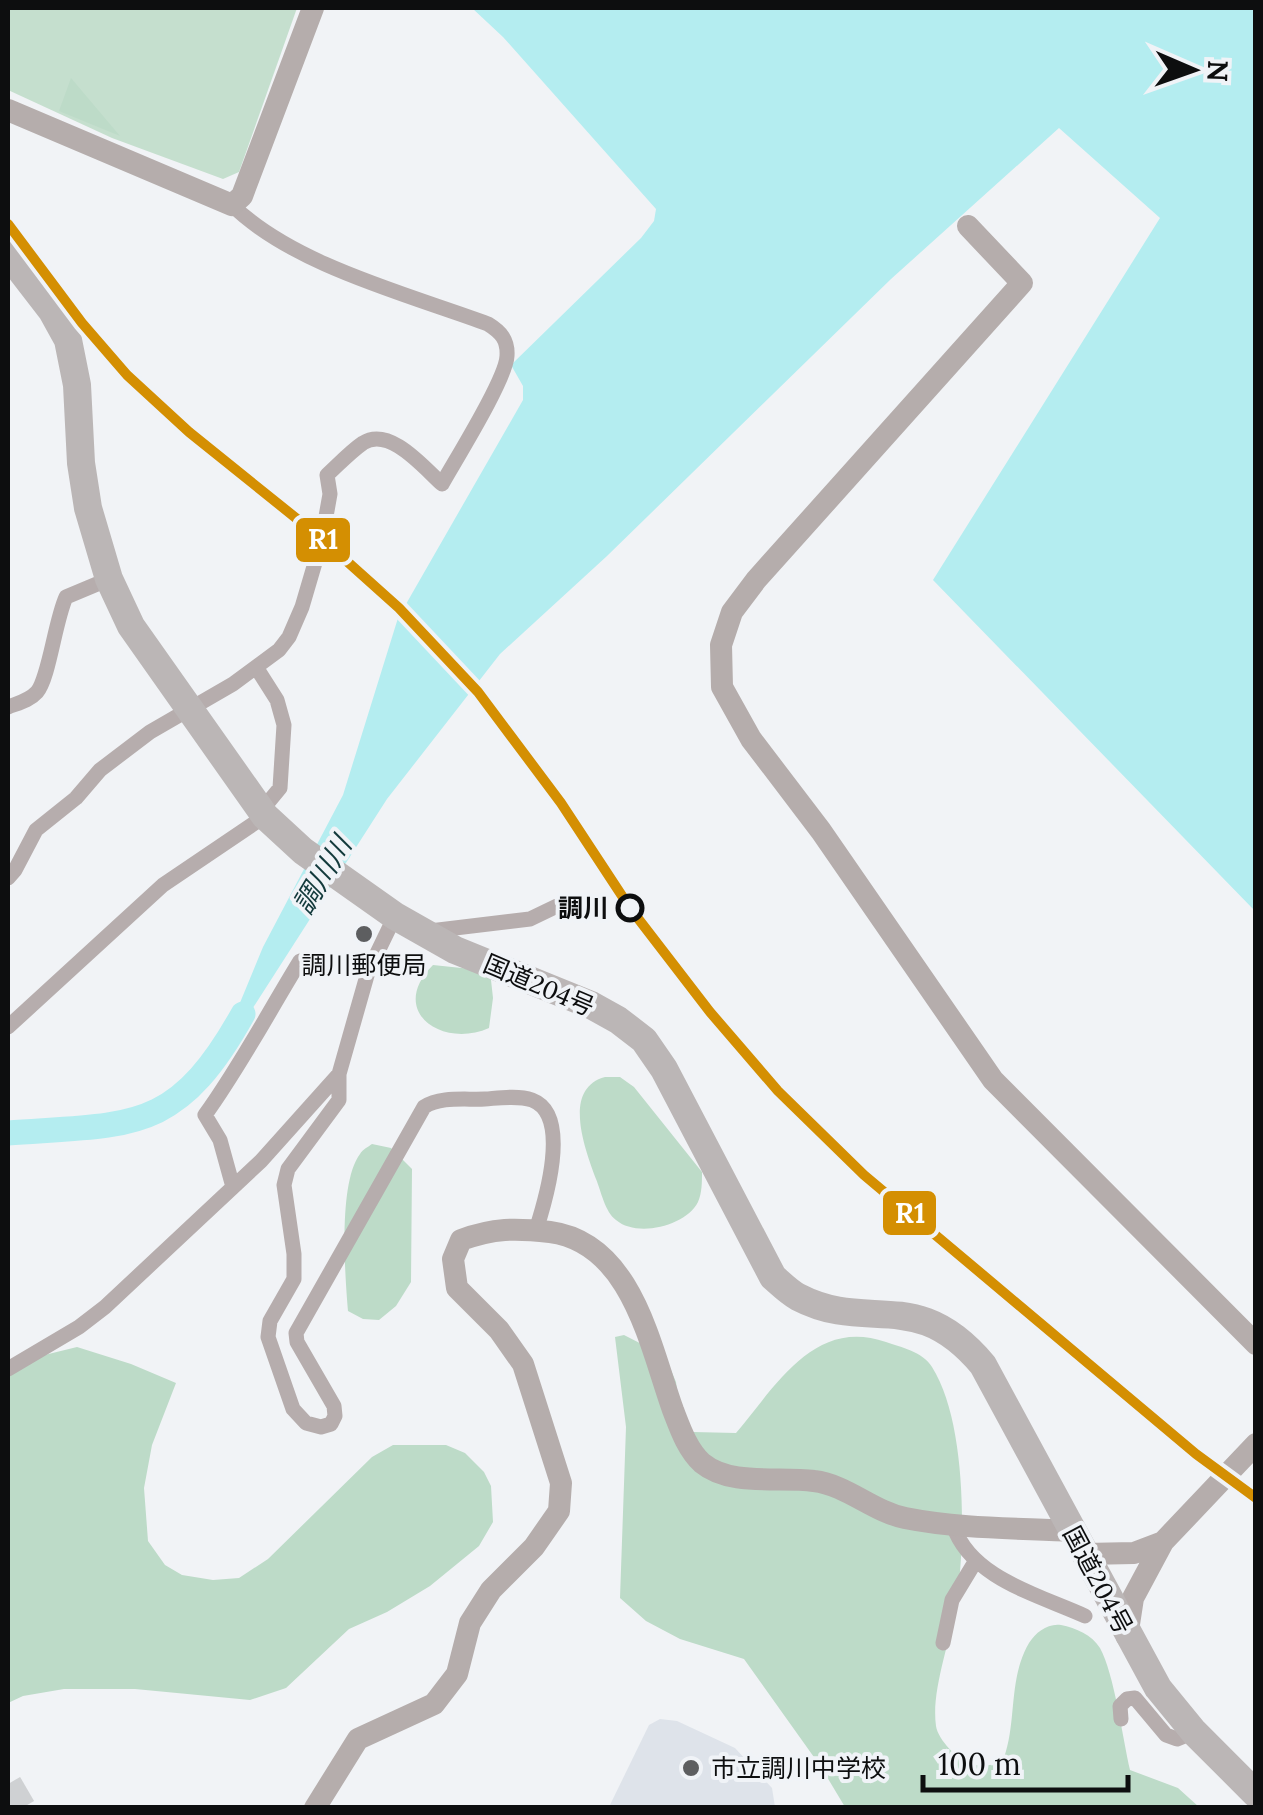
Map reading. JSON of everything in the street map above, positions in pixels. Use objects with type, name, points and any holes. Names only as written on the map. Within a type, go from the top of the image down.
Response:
[{"type":"highway","name":"国道204号","points":[[8,254],[52,312],[71,350],[78,385],[81,464],[88,508],[109,579],[131,626],[263,814],[303,851],[395,916],[522,979],[591,1005],[644,1040],[664,1069],[773,1278],[798,1296],[828,1307],[910,1314],[936,1324],[964,1342],[982,1366],[1158,1688],[1194,1732],[1256,1794]]},
{"type":"street","points":[[232,205],[242,196],[313,8]]},
{"type":"street","points":[[8,110],[232,205],[253,225],[294,251],[488,324],[500,332],[507,345],[504,370],[442,484],[398,446],[381,439],[366,440],[326,475],[328,512],[302,607],[289,638],[256,668],[150,732],[100,770],[76,798],[36,830],[8,878]]},
{"type":"street","points":[[968,226],[1022,283],[756,580],[732,612],[721,645],[722,687],[752,739],[821,831],[993,1080],[1256,1344]]},
{"type":"street","points":[[8,707],[26,701],[39,690],[66,597],[109,579]]},
{"type":"street","points":[[8,1027],[163,885],[263,814],[280,788],[284,725],[277,700],[256,668]]},
{"type":"street","points":[[422,932],[530,919],[557,906]]},
{"type":"street","points":[[395,916],[368,972],[339,1074],[339,1100],[288,1169],[284,1185],[294,1278],[270,1321],[268,1337],[292,1409],[306,1423],[321,1427],[331,1424],[336,1416],[298,1342],[300,1324],[424,1107],[437,1101],[514,1098],[532,1100],[544,1109],[550,1122],[553,1159],[536,1230]]},
{"type":"street","points":[[233,1186],[220,1140],[206,1115],[244,1060],[254,1036],[300,960]]},
{"type":"street","points":[[8,1368],[80,1327],[106,1307],[308,1111],[339,1074]]},
{"type":"street","points":[[315,1808],[358,1739],[434,1704],[457,1674],[470,1623],[490,1590],[534,1548],[559,1511],[561,1483],[523,1364],[499,1330],[456,1288],[453,1259],[461,1240],[490,1229],[567,1234],[613,1265],[636,1304],[684,1439],[704,1464],[732,1476],[815,1481],[841,1488],[878,1510],[904,1518],[1079,1542],[1134,1554],[1163,1542]]},
{"type":"street","points":[[1127,1637],[1133,1598],[1163,1542],[1256,1444]]},
{"type":"street","points":[[954,1525],[958,1539],[976,1562],[1085,1616]]},
{"type":"street","points":[[943,1643],[952,1600],[976,1562]]},
{"type":"street","points":[[1121,1719],[1120,1706],[1135,1698],[1166,1734],[1176,1739],[1194,1732]]},
{"type":"shaded area","name":"市立調川中学校","points":[[660,1719],[677,1721],[735,1748],[772,1788],[775,1807],[609,1807],[649,1725]]},
{"type":"green space","points":[[8,8],[297,8],[239,172],[223,179],[112,138],[8,90]]},
{"type":"green space","points":[[71,78],[120,136],[59,111]]},
{"type":"green space","points":[[433,965],[490,971],[493,998],[489,1028],[454,1033],[426,1022],[418,1011],[416,997],[420,982]]},
{"type":"green space","points":[[605,1077],[620,1077],[634,1087],[702,1172],[698,1202],[672,1223],[636,1228],[616,1220],[606,1207],[580,1122],[584,1094]]},
{"type":"green space","points":[[372,1144],[391,1148],[412,1169],[411,1282],[396,1306],[379,1320],[363,1319],[348,1311],[346,1275],[348,1186],[360,1154]]},
{"type":"green space","points":[[624,1335],[665,1356],[676,1382],[680,1411],[693,1432],[736,1433],[799,1360],[838,1339],[861,1337],[886,1342],[923,1357],[932,1367],[952,1419],[961,1484],[956,1606],[936,1698],[940,1737],[966,1762],[983,1766],[1002,1763],[1018,1672],[1029,1643],[1047,1627],[1067,1626],[1093,1639],[1105,1659],[1130,1770],[1178,1788],[1199,1807],[845,1807],[744,1659],[680,1639],[646,1621],[620,1598],[626,1427],[615,1337]]},
{"type":"green space","points":[[77,1347],[176,1383],[152,1445],[144,1488],[148,1541],[165,1565],[182,1575],[213,1580],[239,1578],[268,1559],[372,1457],[393,1445],[446,1445],[465,1453],[484,1472],[491,1486],[493,1522],[479,1546],[430,1586],[349,1629],[286,1688],[250,1700],[135,1689],[64,1689],[23,1696],[8,1703],[8,1364]]},
{"type":"water","points":[[472,8],[1255,8],[1255,911],[933,580],[1160,218],[1059,128],[891,279],[607,556],[500,654],[387,799],[231,1042],[225,1039],[263,947],[343,795],[398,618],[523,400],[523,386],[511,365],[654,221],[656,209],[503,37]]},
{"type":"waterway","name":"調川川","points":[[8,1133],[120,1123],[147,1115],[172,1102],[196,1082],[243,1014]]},
{"type":"tunnel","points":[[8,1784],[22,1808]]},
{"type":"transit line","name":"R1","points":[[8,224],[82,323],[127,375],[399,608],[478,692],[561,803],[630,908],[710,1012],[778,1091],[864,1175],[1196,1454],[1256,1498]]},
{"type":"place","name":"調川","points":[[630,908]]},
{"type":"place","name":"調川郵便局","points":[[364,934]]},
{"type":"place","name":"市立調川中学校","points":[[691,1768]]}]
